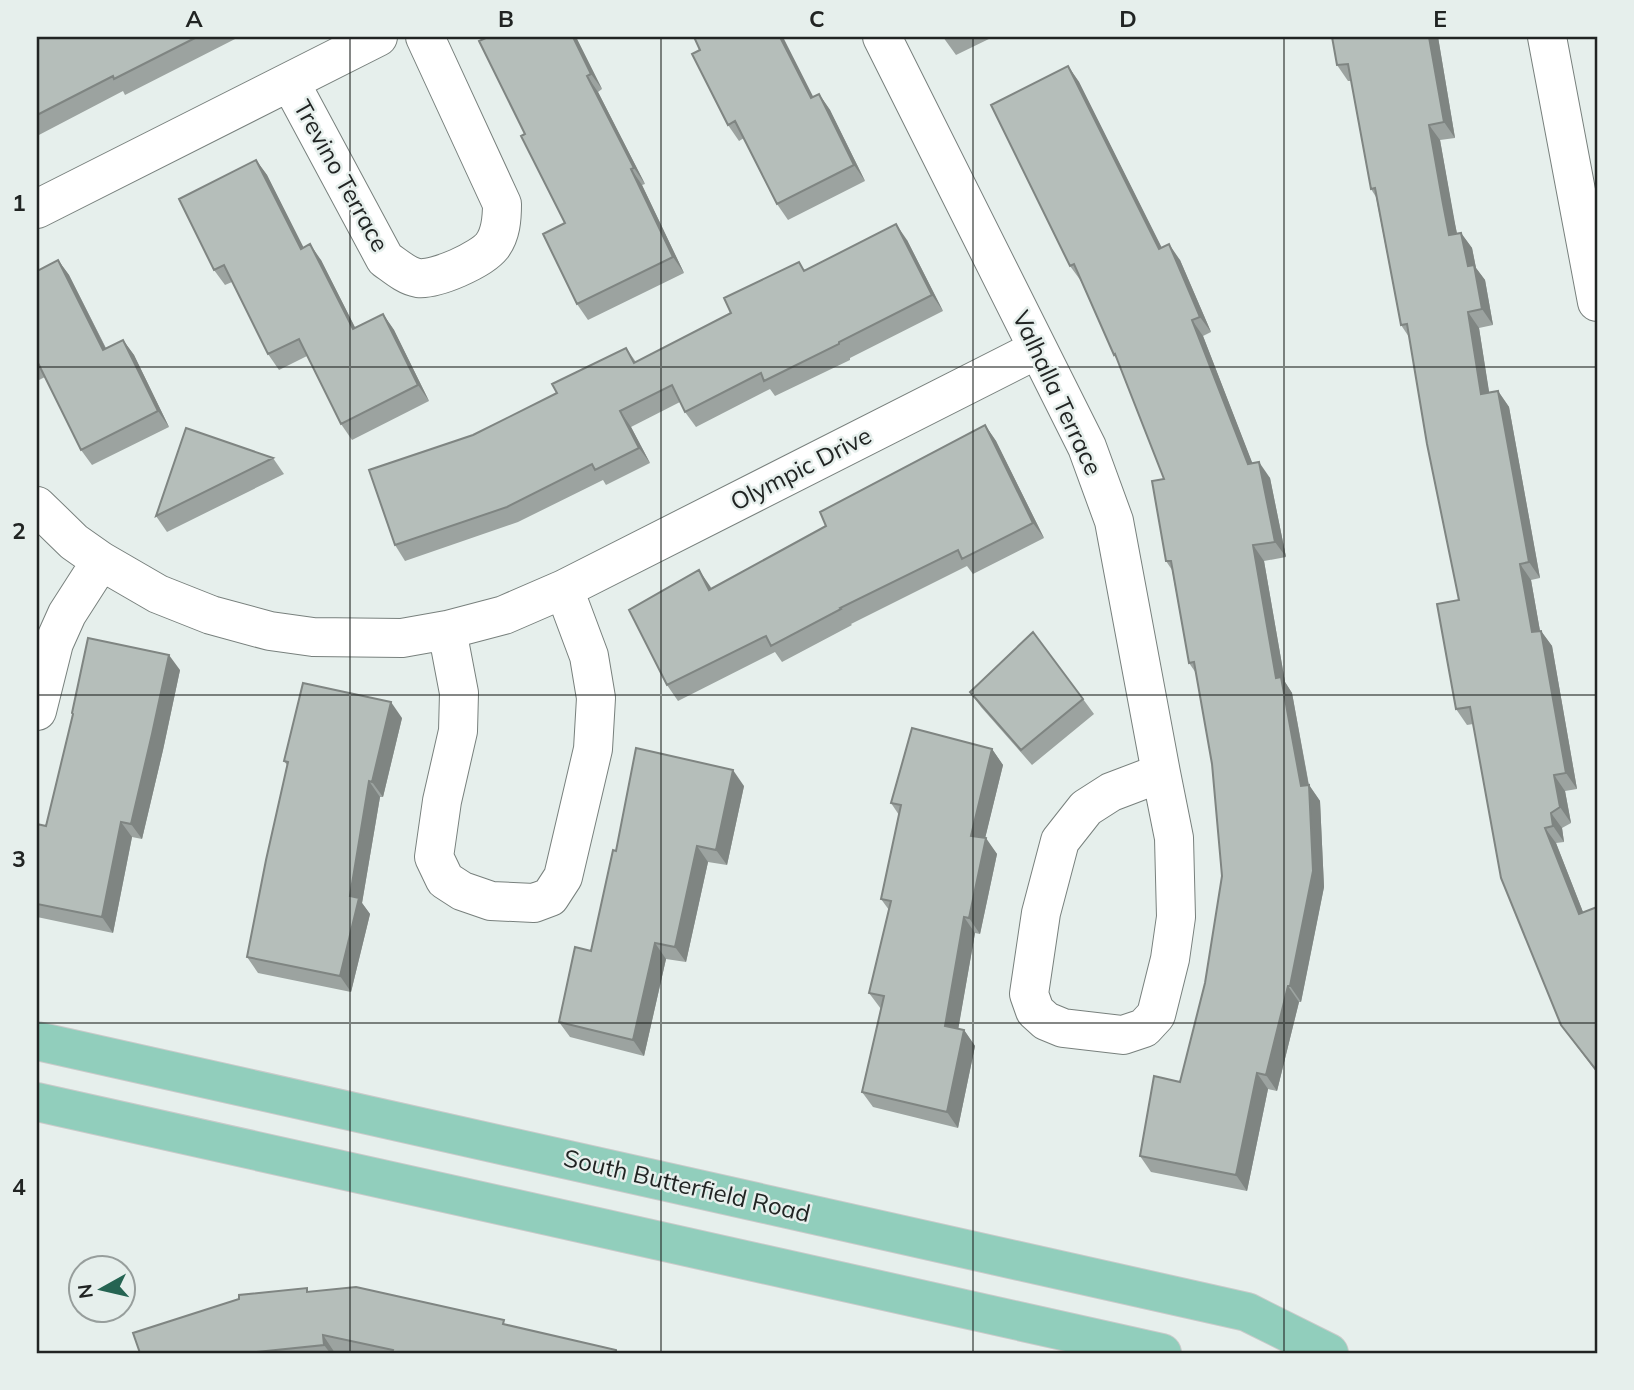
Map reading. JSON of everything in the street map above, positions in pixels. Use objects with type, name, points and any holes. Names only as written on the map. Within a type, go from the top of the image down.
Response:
[{"type":"main road","name":"South Butterfield Road","points":[[37,1041],[1247,1312],[1329,1353]]},
{"type":"main road","points":[[37,1102],[1162,1353]]},
{"type":"street","name":"Trevino Terrace","points":[[37,209],[378,37]]},
{"type":"street","name":"Trevino Terrace","points":[[290,82],[385,259],[407,274],[420,278],[446,274],[483,254],[492,246],[502,223],[502,204],[425,37]]},
{"type":"street","name":"Valhalla Terrace","points":[[882,37],[1087,447],[1114,521],[1174,838],[1176,917],[1170,959],[1156,1015],[1144,1028],[1123,1035],[1063,1028],[1046,1021],[1035,1010],[1029,994],[1041,913],[1060,841],[1086,808],[1111,792],[1161,773]]},
{"type":"street","points":[[1547,37],[1597,302]]},
{"type":"street","name":"Olympic Drive","points":[[37,506],[74,542],[101,561],[158,594],[211,615],[270,631],[313,637],[402,638],[504,615],[564,589],[1038,349]]},
{"type":"street","points":[[37,711],[54,643],[66,614],[101,561]]},
{"type":"street","points":[[447,630],[459,694],[458,731],[442,801],[435,857],[445,880],[462,891],[491,901],[534,903],[550,897],[564,877],[593,749],[596,698],[593,677],[589,656],[564,589]]},
{"type":"building","points":[[37,37],[197,37],[37,115]]},
{"type":"building","points":[[488,37],[573,37],[591,74],[587,76],[634,168],[631,169],[673,257],[577,304],[543,234],[565,223],[521,136],[525,134],[479,41]]},
{"type":"building","points":[[694,37],[780,37],[811,98],[819,94],[854,165],[777,204],[735,121],[728,125],[692,54],[700,50]]},
{"type":"building","points":[[1332,37],[1429,37],[1444,122],[1429,125],[1443,204],[1449,235],[1461,233],[1468,266],[1474,265],[1482,309],[1468,312],[1481,394],[1498,391],[1529,562],[1520,564],[1532,632],[1541,631],[1566,773],[1554,775],[1560,807],[1551,813],[1553,826],[1545,828],[1579,914],[1597,907],[1597,1071],[1561,1025],[1501,878],[1470,707],[1456,709],[1437,604],[1459,600],[1427,444],[1407,324],[1401,325],[1375,188],[1371,189],[1348,64],[1337,65]]},
{"type":"building","points":[[1068,66],[1159,249],[1169,244],[1200,317],[1192,320],[1248,464],[1259,462],[1275,542],[1253,545],[1276,678],[1281,677],[1301,786],[1309,785],[1313,871],[1290,986],[1266,1075],[1257,1073],[1236,1175],[1140,1156],[1154,1076],[1180,1082],[1205,983],[1222,876],[1212,764],[1194,662],[1189,663],[1171,561],[1166,561],[1152,481],[1164,479],[1115,354],[1074,264],[1070,266],[991,105]]},
{"type":"building","points":[[256,160],[301,249],[310,244],[353,329],[383,314],[418,385],[341,424],[299,339],[268,354],[224,265],[214,270],[179,199]]},
{"type":"building","points":[[896,224],[932,295],[764,381],[761,373],[685,412],[672,385],[620,411],[639,448],[595,470],[592,464],[507,507],[395,545],[369,470],[473,435],[557,393],[552,384],[626,348],[634,363],[731,313],[724,298],[799,262],[804,271]]},
{"type":"building","points":[[58,260],[103,350],[123,340],[158,411],[81,450],[37,361],[37,271]]},
{"type":"building","points":[[985,425],[1033,523],[962,559],[958,550],[840,608],[771,646],[766,636],[667,685],[629,610],[699,570],[709,590],[826,526],[820,512]]},
{"type":"building","points":[[186,428],[273,458],[156,516]]},
{"type":"building","points":[[1033,632],[1083,699],[1021,750],[970,692]]},
{"type":"building","points":[[88,638],[169,655],[131,824],[121,822],[102,917],[37,904],[37,824],[46,826]]},
{"type":"building","points":[[303,683],[391,702],[372,782],[369,781],[350,896],[359,898],[340,976],[247,957],[288,762],[284,761]]},
{"type":"building","points":[[912,728],[992,749],[971,836],[986,838],[969,918],[964,917],[945,1026],[964,1030],[947,1112],[862,1092],[884,996],[869,993],[891,901],[881,899],[901,805],[891,803]]},
{"type":"building","points":[[636,748],[733,770],[716,850],[697,846],[675,947],[655,943],[633,1040],[559,1022],[575,947],[591,951],[613,850],[616,851]]},
{"type":"building","points":[[356,1287],[504,1320],[503,1324],[616,1350],[616,1353],[392,1353],[393,1350],[323,1335],[324,1345],[246,1353],[140,1353],[133,1333],[239,1299],[239,1295],[307,1288],[307,1292]]}]
